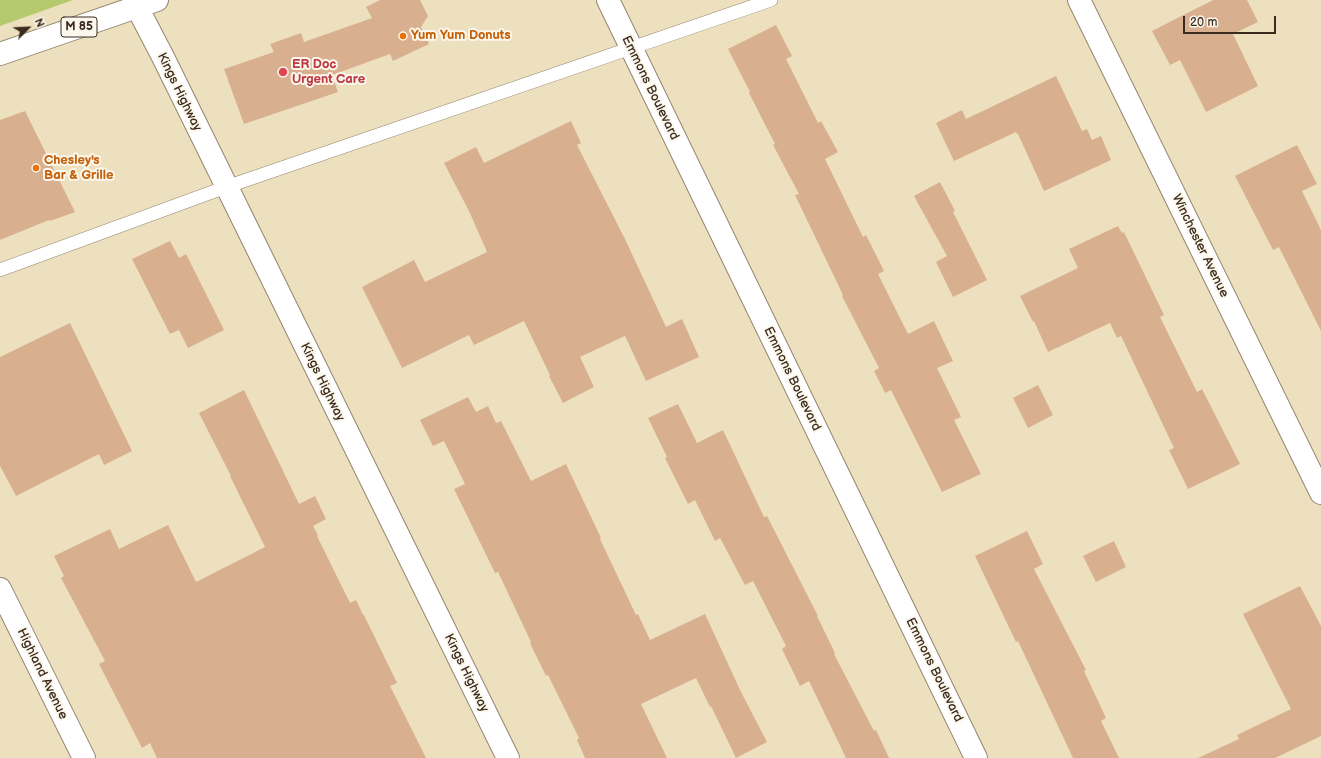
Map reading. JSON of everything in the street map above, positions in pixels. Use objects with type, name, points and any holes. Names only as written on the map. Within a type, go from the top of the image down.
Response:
[{"type":"street","name":"M 85","points":[[0,54],[157,0]]},
{"type":"street","name":"Emmons Boulevard","points":[[608,0],[976,758]]},
{"type":"street","name":"Winchester Avenue","points":[[1079,0],[1321,493]]},
{"type":"street","name":"Kings Highway","points":[[137,7],[508,758]]},
{"type":"street","name":"Highland Avenue","points":[[0,589],[84,758]]},
{"type":"lane","points":[[0,270],[226,187],[771,0]]},
{"type":"green space","points":[[0,0],[73,0],[0,26]]},
{"type":"building","name":"ER Doc Urgent Care","points":[[380,0],[420,0],[428,16],[421,27],[429,44],[393,61],[390,54],[332,75],[338,92],[244,124],[224,69],[274,52],[270,44],[301,33],[304,42],[372,18],[366,7]]},
{"type":"building","points":[[1213,0],[1247,0],[1258,22],[1233,34],[1258,86],[1206,112],[1180,60],[1170,65],[1152,31]]},
{"type":"building","points":[[776,25],[792,56],[786,59],[818,123],[821,121],[838,152],[825,159],[863,237],[866,235],[884,271],[878,274],[908,334],[934,321],[953,361],[937,368],[961,417],[954,420],[981,474],[942,492],[891,390],[885,393],[874,371],[879,368],[842,296],[843,295],[795,195],[799,194],[773,145],[775,144],[728,49]]},
{"type":"building","points":[[1056,76],[1082,131],[1087,129],[1092,140],[1101,136],[1111,160],[1044,191],[1016,132],[954,161],[936,123],[962,110],[966,119]]},
{"type":"building","points":[[25,111],[75,212],[50,221],[49,220],[0,240],[0,120]]},
{"type":"building","points":[[571,121],[581,143],[577,145],[625,239],[666,327],[682,319],[699,357],[646,381],[625,336],[580,357],[594,387],[563,403],[524,321],[474,345],[469,335],[402,368],[362,287],[414,260],[425,282],[487,252],[469,211],[444,163],[476,147],[484,163]]},
{"type":"building","points":[[1297,145],[1317,184],[1302,191],[1321,230],[1321,331],[1279,247],[1273,250],[1235,176]]},
{"type":"building","points":[[940,182],[955,211],[953,212],[987,280],[953,297],[936,262],[947,256],[914,196]]},
{"type":"building","points":[[1118,226],[1122,233],[1124,232],[1164,315],[1160,317],[1197,392],[1202,389],[1240,464],[1188,489],[1169,450],[1174,448],[1121,336],[1117,338],[1110,323],[1048,352],[1034,321],[1033,322],[1020,296],[1078,268],[1069,249]]},
{"type":"building","points":[[170,241],[179,258],[186,254],[224,330],[188,348],[179,330],[170,334],[132,259]]},
{"type":"building","points":[[70,323],[132,451],[104,465],[99,454],[16,496],[0,466],[0,357]]},
{"type":"building","points":[[1038,385],[1053,415],[1028,428],[1013,398]]},
{"type":"building","points":[[244,390],[299,504],[315,496],[326,519],[313,526],[318,535],[317,536],[350,603],[356,600],[364,615],[397,683],[390,686],[426,758],[157,758],[150,743],[142,748],[99,664],[105,661],[61,578],[64,576],[54,556],[110,529],[119,549],[168,525],[196,582],[265,547],[199,413]]},
{"type":"building","points":[[468,397],[476,412],[488,406],[496,423],[501,421],[531,481],[566,464],[636,615],[638,614],[650,640],[705,614],[741,692],[767,742],[736,758],[696,678],[641,704],[667,758],[585,758],[577,740],[579,738],[548,675],[546,676],[498,572],[495,573],[454,489],[465,484],[444,441],[433,446],[420,420]]},
{"type":"building","points":[[678,404],[697,443],[723,430],[764,517],[767,516],[818,616],[835,653],[834,654],[874,731],[876,730],[889,758],[846,758],[809,681],[800,686],[782,649],[786,646],[753,581],[745,585],[720,538],[715,541],[695,500],[688,504],[665,458],[667,457],[648,418]]},
{"type":"building","points":[[1027,531],[1043,564],[1034,569],[1086,670],[1084,671],[1106,718],[1101,721],[1119,758],[1073,758],[1018,641],[1016,642],[975,556]]},
{"type":"building","points":[[1114,541],[1126,567],[1096,582],[1083,556]]},
{"type":"building","points":[[1300,586],[1321,626],[1321,736],[1275,758],[1198,758],[1239,739],[1237,735],[1291,709],[1243,614]]},
{"type":"place","name":"Yum Yum Donuts","points":[[403,36]]},
{"type":"place","name":"ER Doc Urgent Care","points":[[283,72]]},
{"type":"place","name":"Chesley's Bar & Grille","points":[[36,168]]}]
